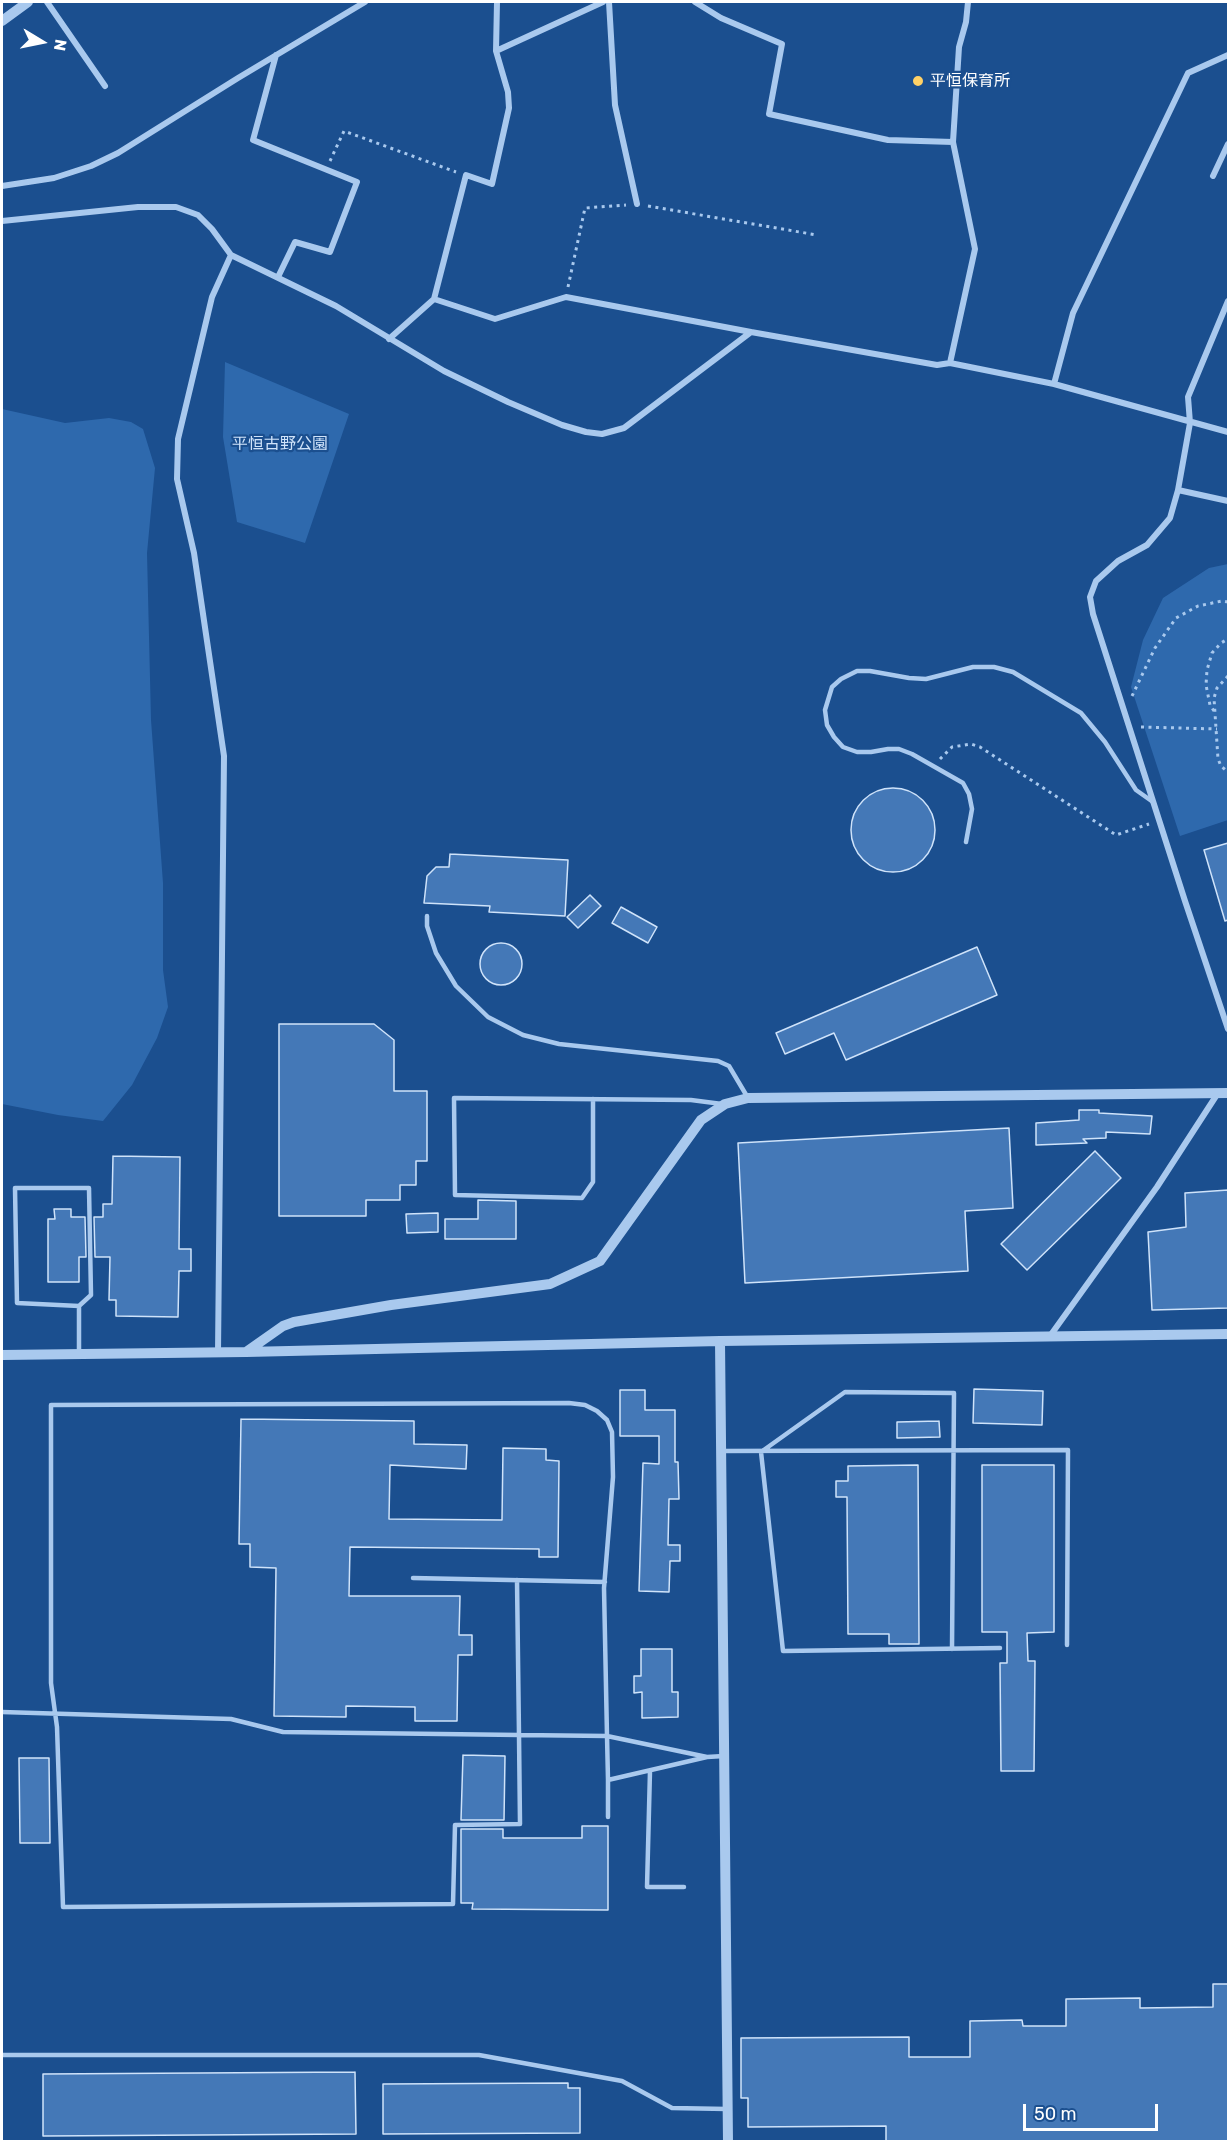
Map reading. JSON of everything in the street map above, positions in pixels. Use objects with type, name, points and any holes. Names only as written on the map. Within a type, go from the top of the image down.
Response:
[{"type":"street","points":[[2,21],[28,2]]},
{"type":"street","points":[[47,2],[105,86]]},
{"type":"street","points":[[2,186],[54,178],[91,166],[118,153],[365,2]]},
{"type":"street","points":[[389,339],[434,299],[466,175],[492,184],[509,108],[508,92],[496,51],[497,2]]},
{"type":"street","points":[[496,51],[603,2]]},
{"type":"street","points":[[609,2],[615,105],[637,204]]},
{"type":"street","points":[[695,2],[721,18],[782,44],[769,114],[888,140],[953,142]]},
{"type":"street","points":[[950,363],[975,249],[953,142],[958,47],[966,22],[968,2]]},
{"type":"street","points":[[276,55],[253,140],[357,182],[330,252],[295,242],[278,277]]},
{"type":"street","points":[[1054,384],[1073,313],[1188,73],[1228,55]]},
{"type":"street","points":[[1213,176],[1228,144]]},
{"type":"street","points":[[2,221],[138,207],[176,207],[198,215],[212,229],[231,255],[336,306],[444,371],[562,425],[602,434],[624,428],[751,332]]},
{"type":"street","points":[[218,1352],[224,756],[194,553],[177,479],[178,439],[212,297],[231,255]]},
{"type":"street","points":[[434,299],[495,319],[566,297],[937,365],[950,363],[1054,384],[1228,432]]},
{"type":"street","points":[[1228,301],[1188,398],[1190,423],[1178,490],[1170,518],[1147,545],[1118,561],[1096,581],[1090,597],[1093,614],[1128,726],[1228,1029]]},
{"type":"street","points":[[1178,490],[1228,501]]},
{"type":"street","points":[[246,1352],[283,1326],[294,1322],[390,1305],[550,1284],[600,1261],[701,1120],[725,1104],[748,1098],[1223,1093]]},
{"type":"street","points":[[1050,1336],[1223,1093]]},
{"type":"street","points":[[2,1355],[1228,1334]]},
{"type":"street","points":[[720,1341],[728,2142]]},
{"type":"lane","points":[[966,842],[972,809],[969,794],[963,783],[899,749],[857,752],[843,747],[826,724],[825,710],[832,687],[841,679],[857,671],[926,679],[973,668],[994,667],[1012,672],[1081,713],[1105,742],[1136,790],[1153,802]]},
{"type":"lane","points":[[427,916],[427,926],[436,953],[456,986],[488,1017],[523,1035],[559,1044],[718,1061],[729,1066],[748,1098]]},
{"type":"lane","points":[[593,1099],[592,1182],[582,1198],[455,1195],[454,1098],[593,1099],[691,1100],[725,1104]]},
{"type":"lane","points":[[79,1306],[17,1303],[15,1188],[88,1188],[91,1295],[79,1306],[80,1353]]},
{"type":"lane","points":[[761,1452],[845,1392],[954,1394],[952,1649]]},
{"type":"lane","points":[[517,1580],[520,1824],[454,1825],[453,1904],[63,1907],[55,1713],[51,1683],[51,1405],[569,1403],[585,1405],[602,1416],[612,1432],[613,1477],[604,1582],[608,1816]]},
{"type":"lane","points":[[721,1450],[761,1452],[1068,1450],[1067,1645]]},
{"type":"lane","points":[[761,1452],[783,1651],[1000,1648]]},
{"type":"lane","points":[[413,1578],[604,1582]]},
{"type":"lane","points":[[2,1712],[231,1719],[283,1732],[607,1736],[707,1756],[724,1756]]},
{"type":"lane","points":[[608,1780],[707,1756]]},
{"type":"lane","points":[[650,1771],[647,1887],[684,1887]]},
{"type":"lane","points":[[2,2055],[479,2055],[622,2081],[672,2108],[728,2109]]},
{"type":"path","points":[[327,170],[344,131],[466,175]]},
{"type":"path","points":[[566,297],[585,208],[637,204],[817,236]]},
{"type":"path","points":[[1124,710],[1142,680],[1155,648],[1176,618],[1198,606],[1221,601],[1228,602]]},
{"type":"path","points":[[1214,711],[1210,705],[1206,685],[1207,669],[1212,653],[1228,639]]},
{"type":"path","points":[[1228,676],[1217,688],[1214,698],[1218,759],[1221,766],[1228,772]]},
{"type":"path","points":[[1128,726],[1217,729]]},
{"type":"path","points":[[935,767],[952,747],[971,744],[980,747],[1116,835],[1159,821]]},
{"type":"green space","name":"平恒古野公園","points":[[225,362],[349,414],[305,543],[237,522],[223,437]]},
{"type":"green space","points":[[2,409],[65,423],[109,418],[131,422],[143,429],[155,468],[147,553],[151,720],[163,883],[163,970],[168,1007],[157,1038],[132,1085],[103,1121],[2,1104]]},
{"type":"green space","points":[[1228,564],[1228,820],[1180,836],[1131,687],[1143,640],[1163,598],[1209,568]]},
{"type":"building","points":[[893,788],[916,795],[928,807],[935,830],[928,853],[916,865],[893,872],[870,865],[858,853],[851,830],[858,807],[870,795]]},
{"type":"building","points":[[1228,843],[1228,920],[1225,921],[1204,850]]},
{"type":"building","points":[[450,854],[568,860],[565,916],[489,912],[490,906],[424,903],[427,876],[436,867],[449,867]]},
{"type":"building","points":[[590,895],[601,906],[578,928],[567,917]]},
{"type":"building","points":[[621,907],[657,927],[648,943],[612,923]]},
{"type":"building","points":[[501,943],[516,949],[522,964],[516,979],[501,985],[486,979],[480,964],[486,949]]},
{"type":"building","points":[[977,947],[997,995],[846,1060],[834,1033],[785,1054],[776,1033]]},
{"type":"building","points":[[279,1024],[374,1024],[394,1040],[394,1091],[427,1091],[427,1161],[416,1161],[416,1185],[400,1185],[400,1200],[366,1200],[366,1216],[279,1216]]},
{"type":"building","points":[[1079,1110],[1152,1116],[1150,1134],[1106,1132],[1106,1138],[1083,1139],[1087,1143],[1036,1145],[1036,1123],[1079,1120]]},
{"type":"building","points":[[1009,1128],[1013,1208],[965,1211],[968,1271],[745,1283],[738,1143]]},
{"type":"building","points":[[1095,1151],[1121,1178],[1027,1270],[1001,1244]]},
{"type":"building","points":[[113,1156],[180,1157],[179,1249],[191,1249],[191,1271],[179,1271],[178,1317],[116,1316],[116,1300],[109,1300],[110,1257],[95,1257],[94,1217],[103,1217],[103,1204],[112,1204]]},
{"type":"building","points":[[1228,1190],[1228,1308],[1152,1310],[1148,1232],[1186,1227],[1185,1193]]},
{"type":"building","points":[[478,1200],[516,1201],[516,1239],[445,1239],[445,1219],[478,1219]]},
{"type":"building","points":[[54,1209],[71,1209],[71,1217],[85,1217],[86,1257],[79,1257],[79,1282],[48,1282],[48,1219],[55,1219]]},
{"type":"building","points":[[438,1213],[438,1232],[407,1233],[406,1214]]},
{"type":"building","points":[[974,1389],[1043,1391],[1042,1425],[973,1423]]},
{"type":"building","points":[[620,1390],[645,1390],[645,1410],[675,1410],[675,1462],[678,1462],[679,1499],[669,1499],[668,1545],[680,1545],[680,1561],[670,1561],[669,1592],[639,1591],[643,1463],[659,1464],[659,1436],[620,1436]]},
{"type":"building","points":[[241,1419],[414,1421],[414,1444],[467,1445],[466,1469],[390,1465],[389,1519],[502,1520],[503,1448],[546,1449],[546,1460],[559,1461],[558,1557],[539,1557],[539,1549],[350,1547],[349,1596],[460,1596],[459,1635],[472,1635],[472,1655],[458,1655],[457,1721],[415,1721],[415,1707],[346,1706],[346,1717],[274,1716],[276,1568],[250,1567],[250,1544],[239,1544]]},
{"type":"building","points":[[939,1421],[940,1437],[897,1438],[897,1422]]},
{"type":"building","points":[[918,1465],[919,1644],[889,1644],[889,1634],[848,1634],[847,1497],[836,1497],[836,1481],[848,1481],[848,1466]]},
{"type":"building","points":[[982,1465],[1054,1465],[1054,1632],[1027,1633],[1028,1661],[1035,1661],[1034,1771],[1001,1771],[1000,1663],[1007,1663],[1007,1632],[982,1632]]},
{"type":"building","points":[[641,1649],[672,1649],[672,1692],[678,1692],[678,1717],[642,1718],[642,1692],[634,1693],[634,1676],[641,1676]]},
{"type":"building","points":[[463,1755],[505,1756],[504,1820],[461,1820]]},
{"type":"building","points":[[19,1758],[49,1758],[50,1843],[20,1843]]},
{"type":"building","points":[[582,1826],[608,1826],[608,1910],[472,1909],[473,1903],[461,1903],[461,1829],[503,1829],[503,1838],[582,1838]]},
{"type":"building","points":[[1213,1984],[1228,1984],[1228,2142],[886,2142],[886,2126],[748,2127],[748,2098],[741,2098],[741,2038],[909,2037],[909,2057],[970,2057],[970,2021],[1022,2020],[1023,2026],[1066,2026],[1066,1999],[1140,1998],[1140,2008],[1213,2007]]},
{"type":"building","points":[[355,2072],[356,2134],[43,2136],[43,2074]]},
{"type":"building","points":[[568,2083],[568,2088],[580,2088],[580,2133],[383,2134],[383,2084]]},
{"type":"place","name":"平恒保育所","points":[[918,81]]}]
